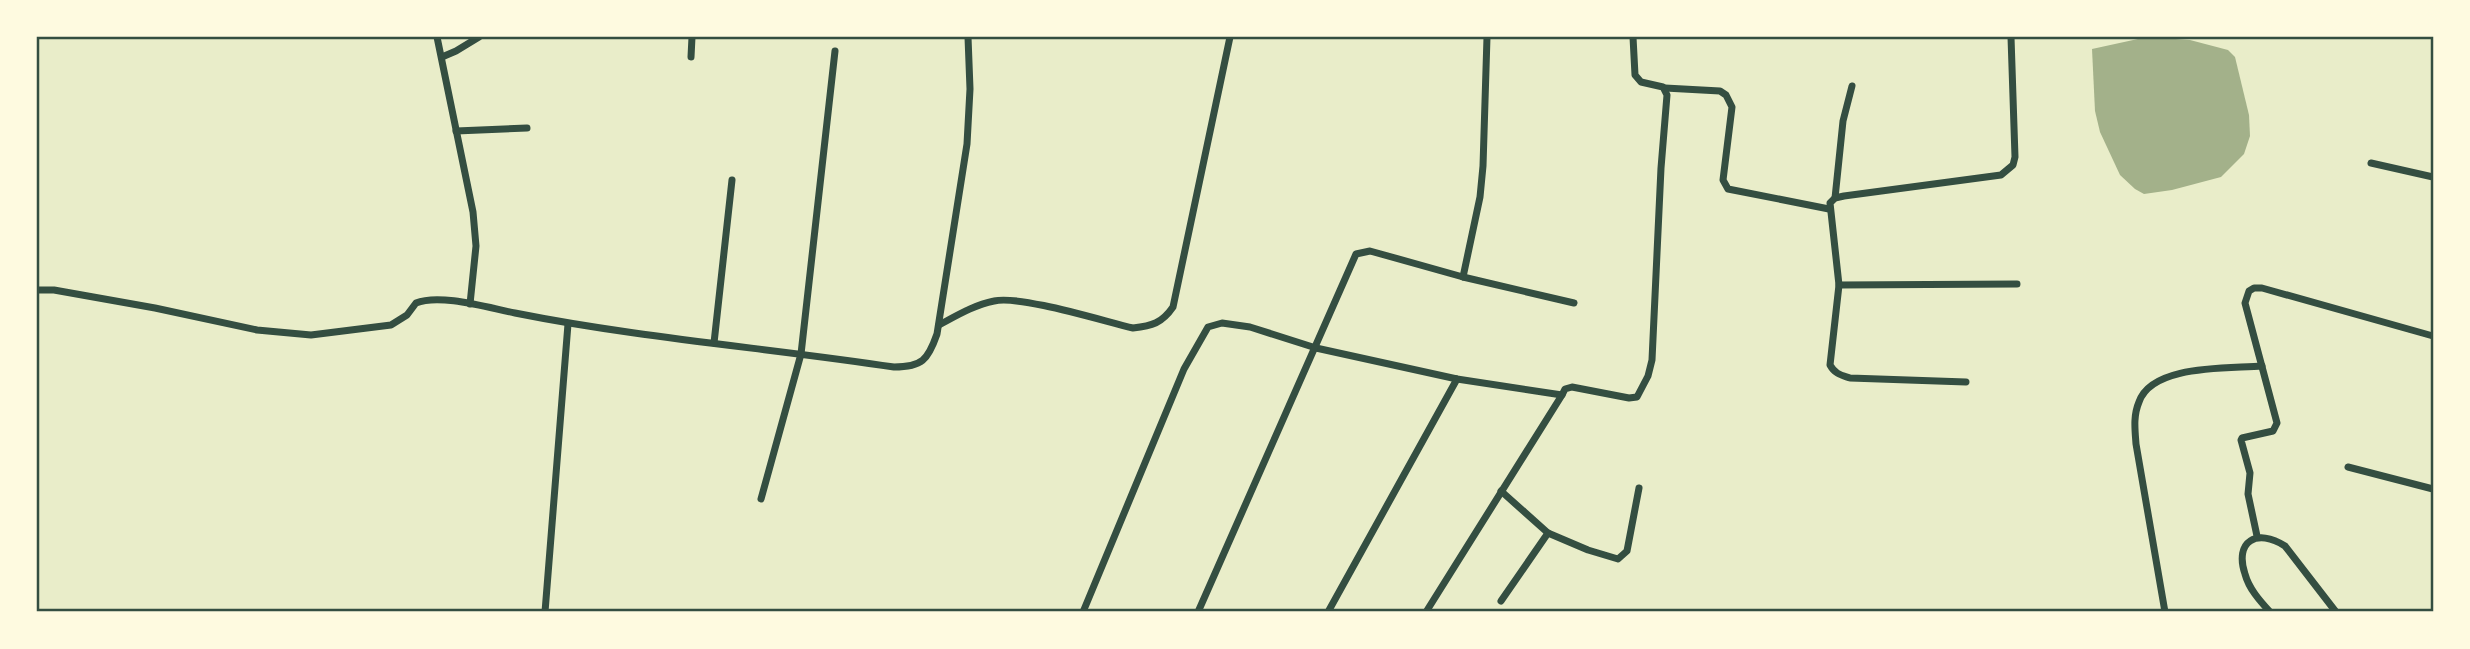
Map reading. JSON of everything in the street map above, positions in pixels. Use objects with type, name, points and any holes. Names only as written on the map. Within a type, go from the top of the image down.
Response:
[{"type":"street","points":[[437,37],[473,212],[476,246],[470,304]]},
{"type":"street","points":[[442,57],[479,37]]},
{"type":"street","points":[[691,57],[692,37]]},
{"type":"street","points":[[37,290],[54,290],[155,308],[257,330],[311,335],[391,325],[423,300],[470,304],[568,324],[894,368],[908,367],[926,359],[939,325],[967,144],[970,89],[968,37]]},
{"type":"street","points":[[939,325],[979,305],[997,300],[1021,301],[1133,328],[1151,326],[1165,319],[1172,307],[1230,37]]},
{"type":"street","points":[[1463,277],[1480,198],[1487,37]]},
{"type":"street","points":[[1633,37],[1634,72],[1642,82],[1665,88],[1720,91],[1730,101],[1723,180],[1728,189],[1829,208]]},
{"type":"street","points":[[1966,382],[1850,378],[1838,375],[1830,365],[1839,285],[1829,208],[1835,198],[2001,175],[2009,170],[2015,157],[2011,37]]},
{"type":"street","points":[[761,499],[801,354],[835,51]]},
{"type":"street","points":[[1835,198],[1843,121],[1852,86]]},
{"type":"street","points":[[1426,612],[1565,389],[1572,387],[1633,398],[1639,395],[1648,376],[1654,344],[1667,95],[1665,88]]},
{"type":"street","points":[[456,131],[527,128]]},
{"type":"street","points":[[2371,163],[2433,177]]},
{"type":"street","points":[[715,343],[732,180]]},
{"type":"street","points":[[1198,612],[1316,348],[1353,257],[1370,250],[1463,277],[1574,303]]},
{"type":"street","points":[[1839,285],[2017,284]]},
{"type":"street","points":[[2258,536],[2248,494],[2250,473],[2241,440],[2276,428],[2277,423],[2245,303],[2249,291],[2262,288],[2433,336]]},
{"type":"street","points":[[545,612],[568,324]]},
{"type":"street","points":[[1083,612],[1184,369],[1208,327],[1213,324],[1250,327],[1316,348],[1457,379],[1562,395]]},
{"type":"street","points":[[2165,612],[2136,444],[2135,419],[2139,401],[2143,392],[2159,380],[2177,373],[2262,366]]},
{"type":"street","points":[[1328,612],[1457,379]]},
{"type":"street","points":[[2348,467],[2433,489]]},
{"type":"street","points":[[1501,491],[1548,533],[1613,558],[1622,557],[1627,551],[1639,488]]},
{"type":"street","points":[[1501,601],[1548,533]]},
{"type":"street","points":[[2270,612],[2250,586],[2244,573],[2246,547],[2258,536],[2285,546],[2336,612]]},
{"type":"shaded area","points":[[2147,37],[2190,40],[2228,50],[2235,57],[2249,115],[2250,136],[2244,154],[2221,177],[2172,190],[2144,194],[2120,175],[2100,132],[2095,111],[2092,49]]}]
